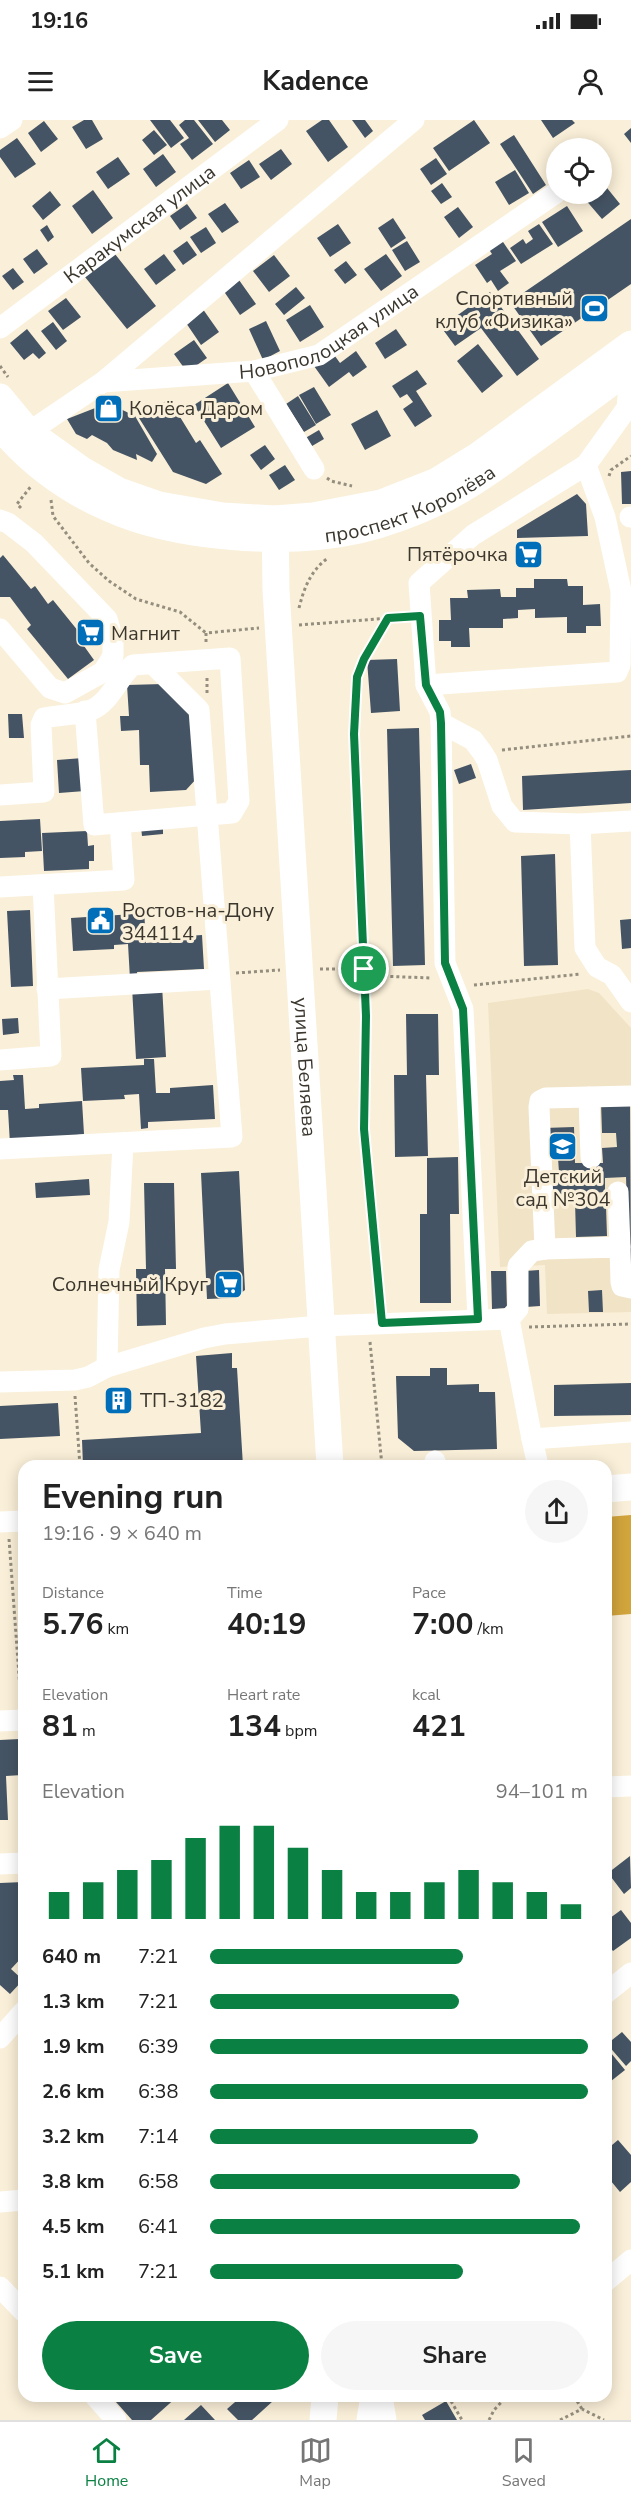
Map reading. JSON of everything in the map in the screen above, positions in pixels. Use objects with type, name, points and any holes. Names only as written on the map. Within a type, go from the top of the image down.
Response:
[{"type":"main road","name":"проспект Королёва","points":[[158,514],[223,536],[275,528],[394,500],[436,481],[479,455],[631,344]]},
{"type":"main road","name":"проспект Королёва","points":[[275,528],[315,537],[359,530],[401,518],[447,498],[493,469],[626,372]]},
{"type":"main road","points":[[0,397],[29,432],[82,470],[158,514]]},
{"type":"main road","points":[[0,427],[19,449],[71,489],[110,509],[158,514]]},
{"type":"main road","name":"улица Беляева","points":[[275,528],[281,669],[330,1460]]},
{"type":"main road","points":[[612,1489],[631,1487]]},
{"type":"main road","points":[[323,2420],[324,2402]]},
{"type":"main road","points":[[370,2420],[373,2402]]},
{"type":"street","points":[[0,128],[12,120]]},
{"type":"street","name":"Каракумская улица","points":[[0,328],[278,120]]},
{"type":"street","name":"Новополоцкая улица","points":[[29,432],[103,382],[414,120]]},
{"type":"street","name":"Новополоцкая улица","points":[[103,382],[254,371],[320,355],[546,200]]},
{"type":"street","points":[[254,371],[314,469]]},
{"type":"street","points":[[478,1319],[463,1009],[445,963],[441,723],[440,712],[426,685],[419,583],[473,535],[586,465],[627,408],[629,386],[626,372]]},
{"type":"street","points":[[426,685],[616,672],[620,665],[623,567],[586,465]]},
{"type":"street","points":[[0,520],[8,523],[34,543],[106,619],[113,640],[113,656],[103,672],[65,693],[50,688],[0,629]]},
{"type":"street","points":[[0,795],[44,792],[41,725],[44,718],[85,711],[92,710],[105,699],[133,665],[230,658],[239,801],[232,813],[94,825],[85,711]]},
{"type":"street","points":[[0,1149],[231,1137],[199,710],[153,664]]},
{"type":"street","points":[[441,723],[473,740],[482,752],[487,760],[502,806],[515,822],[580,824],[631,821]]},
{"type":"street","points":[[0,887],[124,880],[120,823]]},
{"type":"street","points":[[580,824],[585,948],[613,972],[631,1002]]},
{"type":"street","points":[[0,1060],[51,1056],[43,885]]},
{"type":"street","points":[[47,988],[219,976]]},
{"type":"street","points":[[544,1250],[538,1107],[540,1101],[546,1098],[631,1096]]},
{"type":"street","points":[[589,1097],[591,1158]]},
{"type":"street","points":[[106,1367],[109,1270],[119,1222],[123,1143]]},
{"type":"street","points":[[618,1192],[621,1282],[622,1286],[631,1288]]},
{"type":"street","points":[[537,1460],[511,1323],[518,1309],[518,1266],[532,1251],[620,1247]]},
{"type":"street","points":[[0,1382],[75,1380],[88,1377],[106,1367],[214,1336],[376,1323],[478,1319],[511,1323]]},
{"type":"street","points":[[532,1439],[631,1432]]},
{"type":"street","points":[[0,1721],[18,1720]]},
{"type":"street","points":[[612,1787],[631,1786]]},
{"type":"street","points":[[0,1864],[18,1863]]},
{"type":"street","points":[[612,1988],[631,1973]]},
{"type":"street","points":[[0,2038],[18,2018]]},
{"type":"street","points":[[0,2202],[18,2200]]},
{"type":"street","points":[[612,2276],[631,2260]]},
{"type":"street","points":[[0,2287],[18,2306]]},
{"type":"street","points":[[100,2402],[116,2420]]},
{"type":"street","points":[[383,2402],[386,2420]]},
{"type":"path","points":[[598,500],[611,470],[631,456]]},
{"type":"path","points":[[314,469],[331,481],[359,487]]},
{"type":"path","points":[[23,510],[17,504],[34,482]]},
{"type":"path","points":[[50,492],[53,516],[89,563],[109,581],[136,599],[180,612],[206,633]]},
{"type":"path","points":[[299,627],[298,615],[303,590],[318,565],[331,555]]},
{"type":"path","points":[[336,622],[420,616]]},
{"type":"path","points":[[382,1460],[364,1129],[366,1051],[364,969],[354,734],[357,677],[364,659],[388,618]]},
{"type":"path","points":[[199,710],[208,711],[207,659]]},
{"type":"path","points":[[482,752],[631,736]]},
{"type":"path","points":[[319,969],[364,969],[378,976],[453,983],[613,972]]},
{"type":"path","points":[[219,976],[278,970]]},
{"type":"path","points":[[511,1323],[631,1324]]},
{"type":"path","points":[[75,1380],[80,1460]]},
{"type":"path","points":[[11,1522],[18,1638]]},
{"type":"path","points":[[452,2402],[462,2420]]},
{"type":"path","points":[[489,2420],[501,2402]]},
{"type":"path","points":[[578,2402],[582,2409],[604,2420]]},
{"type":"path","points":[[560,2420],[582,2409]]},
{"type":"shaded area","name":"Детский сад №304","points":[[588,989],[599,993],[631,1028],[631,1312],[547,1314],[545,1265],[500,1267],[488,1003]]},
{"type":"shaded area","points":[[631,1515],[631,1614],[612,1616],[612,1517]]},
{"type":"building","points":[[84,120],[92,120],[103,139],[86,149],[72,127]]},
{"type":"building","points":[[150,120],[170,120],[184,138],[171,148]]},
{"type":"building","points":[[185,120],[194,120],[213,144],[192,160],[180,144],[189,138],[179,125]]},
{"type":"building","points":[[198,120],[222,120],[230,130],[215,142]]},
{"type":"building","points":[[322,120],[329,120],[348,147],[328,162],[306,131]]},
{"type":"building","points":[[352,120],[365,120],[373,131],[365,138]]},
{"type":"building","points":[[474,120],[490,143],[449,171],[433,148]]},
{"type":"building","points":[[541,120],[572,120],[575,123],[553,138]]},
{"type":"building","points":[[44,121],[58,139],[41,152],[28,133]]},
{"type":"building","points":[[631,128],[631,143],[624,134]]},
{"type":"building","points":[[154,130],[167,145],[154,155],[142,140]]},
{"type":"building","points":[[514,135],[546,185],[533,194],[500,144]]},
{"type":"building","points":[[17,138],[36,164],[15,178],[0,157],[0,150]]},
{"type":"building","points":[[281,149],[292,164],[271,180],[259,164]]},
{"type":"building","points":[[163,154],[176,172],[156,187],[143,169]]},
{"type":"building","points":[[118,157],[130,174],[108,189],[96,172]]},
{"type":"building","points":[[436,158],[447,174],[431,185],[420,169]]},
{"type":"building","points":[[249,160],[260,177],[241,189],[230,173]]},
{"type":"building","points":[[515,170],[529,193],[509,205],[495,182]]},
{"type":"building","points":[[442,183],[452,197],[441,204],[431,191]]},
{"type":"building","points":[[93,190],[113,218],[92,234],[72,206]]},
{"type":"building","points":[[50,191],[61,205],[43,220],[32,206]]},
{"type":"building","points":[[612,194],[620,204],[602,219],[589,204],[612,204]]},
{"type":"building","points":[[225,203],[239,222],[222,233],[208,214]]},
{"type":"building","points":[[187,204],[197,218],[180,230],[170,216]]},
{"type":"building","points":[[567,206],[583,231],[558,247],[542,222]]},
{"type":"building","points":[[458,207],[473,227],[459,238],[444,217]]},
{"type":"building","points":[[393,218],[406,238],[391,248],[378,228]]},
{"type":"building","points":[[631,219],[631,284],[541,346],[510,302]]},
{"type":"building","points":[[338,224],[351,243],[330,257],[317,238]]},
{"type":"building","points":[[539,224],[553,244],[521,264],[510,248],[523,239],[526,244],[533,239],[528,231]]},
{"type":"building","points":[[47,225],[54,237],[48,242],[40,230]]},
{"type":"building","points":[[206,227],[216,243],[201,253],[190,237]]},
{"type":"building","points":[[501,239],[516,261],[500,271],[509,283],[498,291],[491,280],[487,283],[475,265],[492,254],[488,248]]},
{"type":"building","points":[[187,241],[197,255],[183,265],[173,251]]},
{"type":"building","points":[[407,241],[420,262],[405,271],[392,250]]},
{"type":"building","points":[[37,249],[48,264],[34,274],[23,259]]},
{"type":"building","points":[[115,254],[156,306],[127,329],[85,277]]},
{"type":"building","points":[[164,254],[176,270],[156,285],[144,269]]},
{"type":"building","points":[[386,254],[402,276],[381,291],[364,269]]},
{"type":"building","points":[[274,255],[290,276],[269,292],[253,271]]},
{"type":"building","points":[[346,261],[357,275],[345,284],[334,270]]},
{"type":"building","points":[[13,268],[24,282],[13,290],[2,276]]},
{"type":"building","points":[[239,280],[256,304],[240,315],[223,290]]},
{"type":"building","points":[[296,287],[305,298],[284,315],[275,304]]},
{"type":"building","points":[[490,292],[539,359],[517,376],[481,328],[455,346],[441,327]]},
{"type":"building","points":[[66,298],[81,317],[63,330],[48,311]]},
{"type":"building","points":[[200,305],[219,332],[201,345],[182,317]]},
{"type":"building","points":[[310,305],[324,327],[300,342],[286,320]]},
{"type":"building","points":[[266,321],[280,351],[263,360],[249,329]]},
{"type":"building","points":[[53,322],[67,341],[56,350],[41,331]]},
{"type":"building","points":[[27,329],[46,353],[39,359],[33,353],[24,360],[10,343]]},
{"type":"building","points":[[396,329],[407,345],[385,359],[375,343]]},
{"type":"building","points":[[194,340],[207,358],[187,372],[174,354]]},
{"type":"building","points":[[478,344],[503,376],[482,393],[457,361]]},
{"type":"building","points":[[356,351],[367,367],[353,377],[349,372],[329,387],[314,366],[332,352],[340,363]]},
{"type":"building","points":[[417,370],[427,384],[416,391],[432,416],[415,427],[403,409],[413,402],[407,394],[400,398],[392,386]]},
{"type":"building","points":[[228,383],[255,427],[221,448],[194,405]]},
{"type":"building","points":[[314,387],[331,415],[316,424],[299,395]]},
{"type":"building","points":[[298,396],[316,425],[304,432],[286,404]]},
{"type":"building","points":[[169,399],[196,443],[200,440],[222,474],[206,484],[173,472],[139,418]]},
{"type":"building","points":[[108,403],[135,416],[157,454],[152,462],[136,454],[137,460],[113,450],[107,443],[92,435],[87,439],[76,434],[67,419]]},
{"type":"building","points":[[377,410],[391,436],[365,450],[351,424]]},
{"type":"building","points":[[319,430],[324,439],[307,449],[302,440]]},
{"type":"building","points":[[265,445],[275,459],[261,470],[250,455]]},
{"type":"building","points":[[285,465],[295,480],[279,490],[269,475]]},
{"type":"building","points":[[631,471],[631,504],[622,504],[621,472]]},
{"type":"building","points":[[577,494],[586,504],[588,536],[517,538],[517,530]]},
{"type":"building","points":[[3,555],[31,589],[35,586],[48,604],[53,600],[87,642],[84,646],[94,660],[68,679],[27,629],[31,625],[10,597],[0,597],[0,558]]},
{"type":"building","points":[[534,579],[567,579],[568,586],[583,586],[583,605],[600,604],[601,626],[586,626],[586,633],[567,633],[567,617],[535,618],[535,609],[518,610],[518,618],[503,619],[503,628],[469,628],[470,647],[451,647],[451,641],[439,641],[439,620],[451,620],[450,598],[468,598],[467,590],[500,589],[501,597],[516,597],[516,588],[534,588]]},
{"type":"building","points":[[397,659],[400,711],[371,713],[367,660]]},
{"type":"building","points":[[163,684],[194,715],[197,778],[186,790],[150,792],[149,765],[140,765],[139,730],[121,731],[120,716],[129,716],[127,685]]},
{"type":"building","points":[[8,714],[22,714],[24,738],[9,738]]},
{"type":"building","points":[[419,728],[425,965],[393,966],[387,729]]},
{"type":"building","points":[[83,758],[85,791],[59,793],[57,760]]},
{"type":"building","points":[[471,764],[476,778],[459,784],[454,770]]},
{"type":"building","points":[[631,770],[631,803],[523,810],[522,776]]},
{"type":"building","points":[[40,819],[42,851],[25,852],[25,857],[0,858],[0,821]]},
{"type":"building","points":[[163,825],[163,834],[142,836],[141,827]]},
{"type":"building","points":[[87,831],[88,846],[94,845],[94,861],[89,861],[89,869],[44,871],[42,833]]},
{"type":"building","points":[[555,854],[558,965],[524,966],[521,856]]},
{"type":"building","points":[[134,909],[144,909],[146,943],[159,942],[159,938],[202,935],[204,969],[137,972],[138,978],[130,979],[128,944],[114,945],[114,949],[73,951],[71,918],[134,914]]},
{"type":"building","points":[[30,910],[33,986],[11,987],[7,911]]},
{"type":"building","points":[[631,919],[631,948],[622,949],[620,920]]},
{"type":"building","points":[[162,985],[166,1057],[136,1059],[132,987]]},
{"type":"building","points":[[406,1014],[438,1014],[439,1075],[426,1075],[428,1156],[395,1157],[394,1075],[407,1075]]},
{"type":"building","points":[[18,1018],[19,1033],[3,1035],[2,1019]]},
{"type":"building","points":[[144,1059],[154,1059],[156,1093],[170,1093],[170,1088],[213,1085],[215,1119],[148,1122],[148,1128],[141,1129],[139,1094],[124,1095],[125,1099],[83,1101],[81,1068],[144,1065]]},
{"type":"building","points":[[13,1075],[23,1075],[25,1109],[39,1108],[39,1104],[82,1101],[84,1134],[10,1144],[8,1110],[0,1110],[0,1081],[14,1080]]},
{"type":"building","points":[[630,1101],[631,1272],[629,1272],[626,1177],[605,1178],[605,1192],[590,1193],[591,1207],[606,1206],[607,1236],[576,1237],[575,1201],[546,1202],[545,1172],[559,1172],[558,1158],[545,1159],[544,1128],[574,1127],[575,1163],[603,1163],[602,1148],[617,1147],[616,1133],[602,1133],[601,1102]]},
{"type":"building","points":[[458,1157],[459,1214],[450,1214],[451,1303],[420,1303],[420,1214],[427,1214],[427,1158]]},
{"type":"building","points":[[239,1171],[245,1290],[234,1298],[207,1299],[201,1173]]},
{"type":"building","points":[[89,1179],[90,1195],[36,1198],[35,1183]]},
{"type":"building","points":[[144,1183],[174,1183],[176,1269],[165,1269],[166,1325],[137,1326],[136,1269],[146,1269]]},
{"type":"building","points":[[539,1270],[540,1306],[526,1307],[525,1271]]},
{"type":"building","points":[[491,1271],[506,1271],[507,1308],[492,1309]]},
{"type":"building","points":[[602,1290],[603,1312],[589,1312],[588,1291]]},
{"type":"building","points":[[232,1353],[232,1368],[237,1368],[243,1460],[83,1460],[82,1440],[201,1433],[196,1356]]},
{"type":"building","points":[[430,1368],[447,1368],[447,1385],[479,1384],[479,1392],[495,1392],[497,1449],[414,1451],[398,1438],[396,1376],[430,1376]]},
{"type":"building","points":[[631,1383],[631,1415],[554,1416],[554,1385]]},
{"type":"building","name":"ТП-3182","points":[[131,1391],[132,1406],[107,1408],[106,1393]]},
{"type":"building","points":[[58,1403],[60,1436],[0,1439],[0,1406]]},
{"type":"building","points":[[18,1739],[18,1775],[6,1776],[8,1820],[0,1820],[0,1740]]},
{"type":"building","points":[[630,1856],[631,1888],[624,1894],[612,1878],[612,1870]]},
{"type":"building","points":[[18,1882],[18,1961],[11,1969],[18,1975],[18,1985],[10,1994],[0,1985],[0,1883]]},
{"type":"building","points":[[621,1910],[631,1923],[631,1938],[613,1951],[612,1950],[612,1917]]},
{"type":"building","points":[[622,2032],[631,2042],[631,2061],[626,2066],[612,2050],[612,2040]]},
{"type":"building","points":[[612,2054],[625,2070],[612,2080]]},
{"type":"building","points":[[618,2140],[631,2155],[631,2182],[620,2192],[612,2182],[612,2145]]},
{"type":"building","points":[[116,2402],[171,2402],[151,2420],[132,2420]]},
{"type":"building","points":[[235,2402],[272,2402],[252,2420],[238,2420],[227,2409]]},
{"type":"building","points":[[447,2402],[457,2420],[425,2420],[422,2415]]},
{"type":"building","points":[[201,2405],[215,2420],[184,2420]]},
{"type":"place","name":"Спортивный клуб «Физика»","points":[[594,309]]},
{"type":"place","name":"Колёса Даром","points":[[108,408]]},
{"type":"place","name":"Пятёрочка","points":[[529,554]]},
{"type":"place","name":"Магнит","points":[[90,633]]},
{"type":"place","name":"Ростов-на-Дону 344114","points":[[101,921]]},
{"type":"place","name":"Детский сад №304","points":[[563,1146]]},
{"type":"place","name":"Солнечный Круг","points":[[229,1284]]},
{"type":"place","name":"ТП-3182","points":[[119,1400]]},
{"type":"route","points":[[420,616],[426,685],[440,712],[441,723],[445,963],[463,1009],[478,1319],[382,1323],[364,1129],[366,1016],[364,969],[354,734],[357,677],[364,659],[388,618],[420,616]]}]
